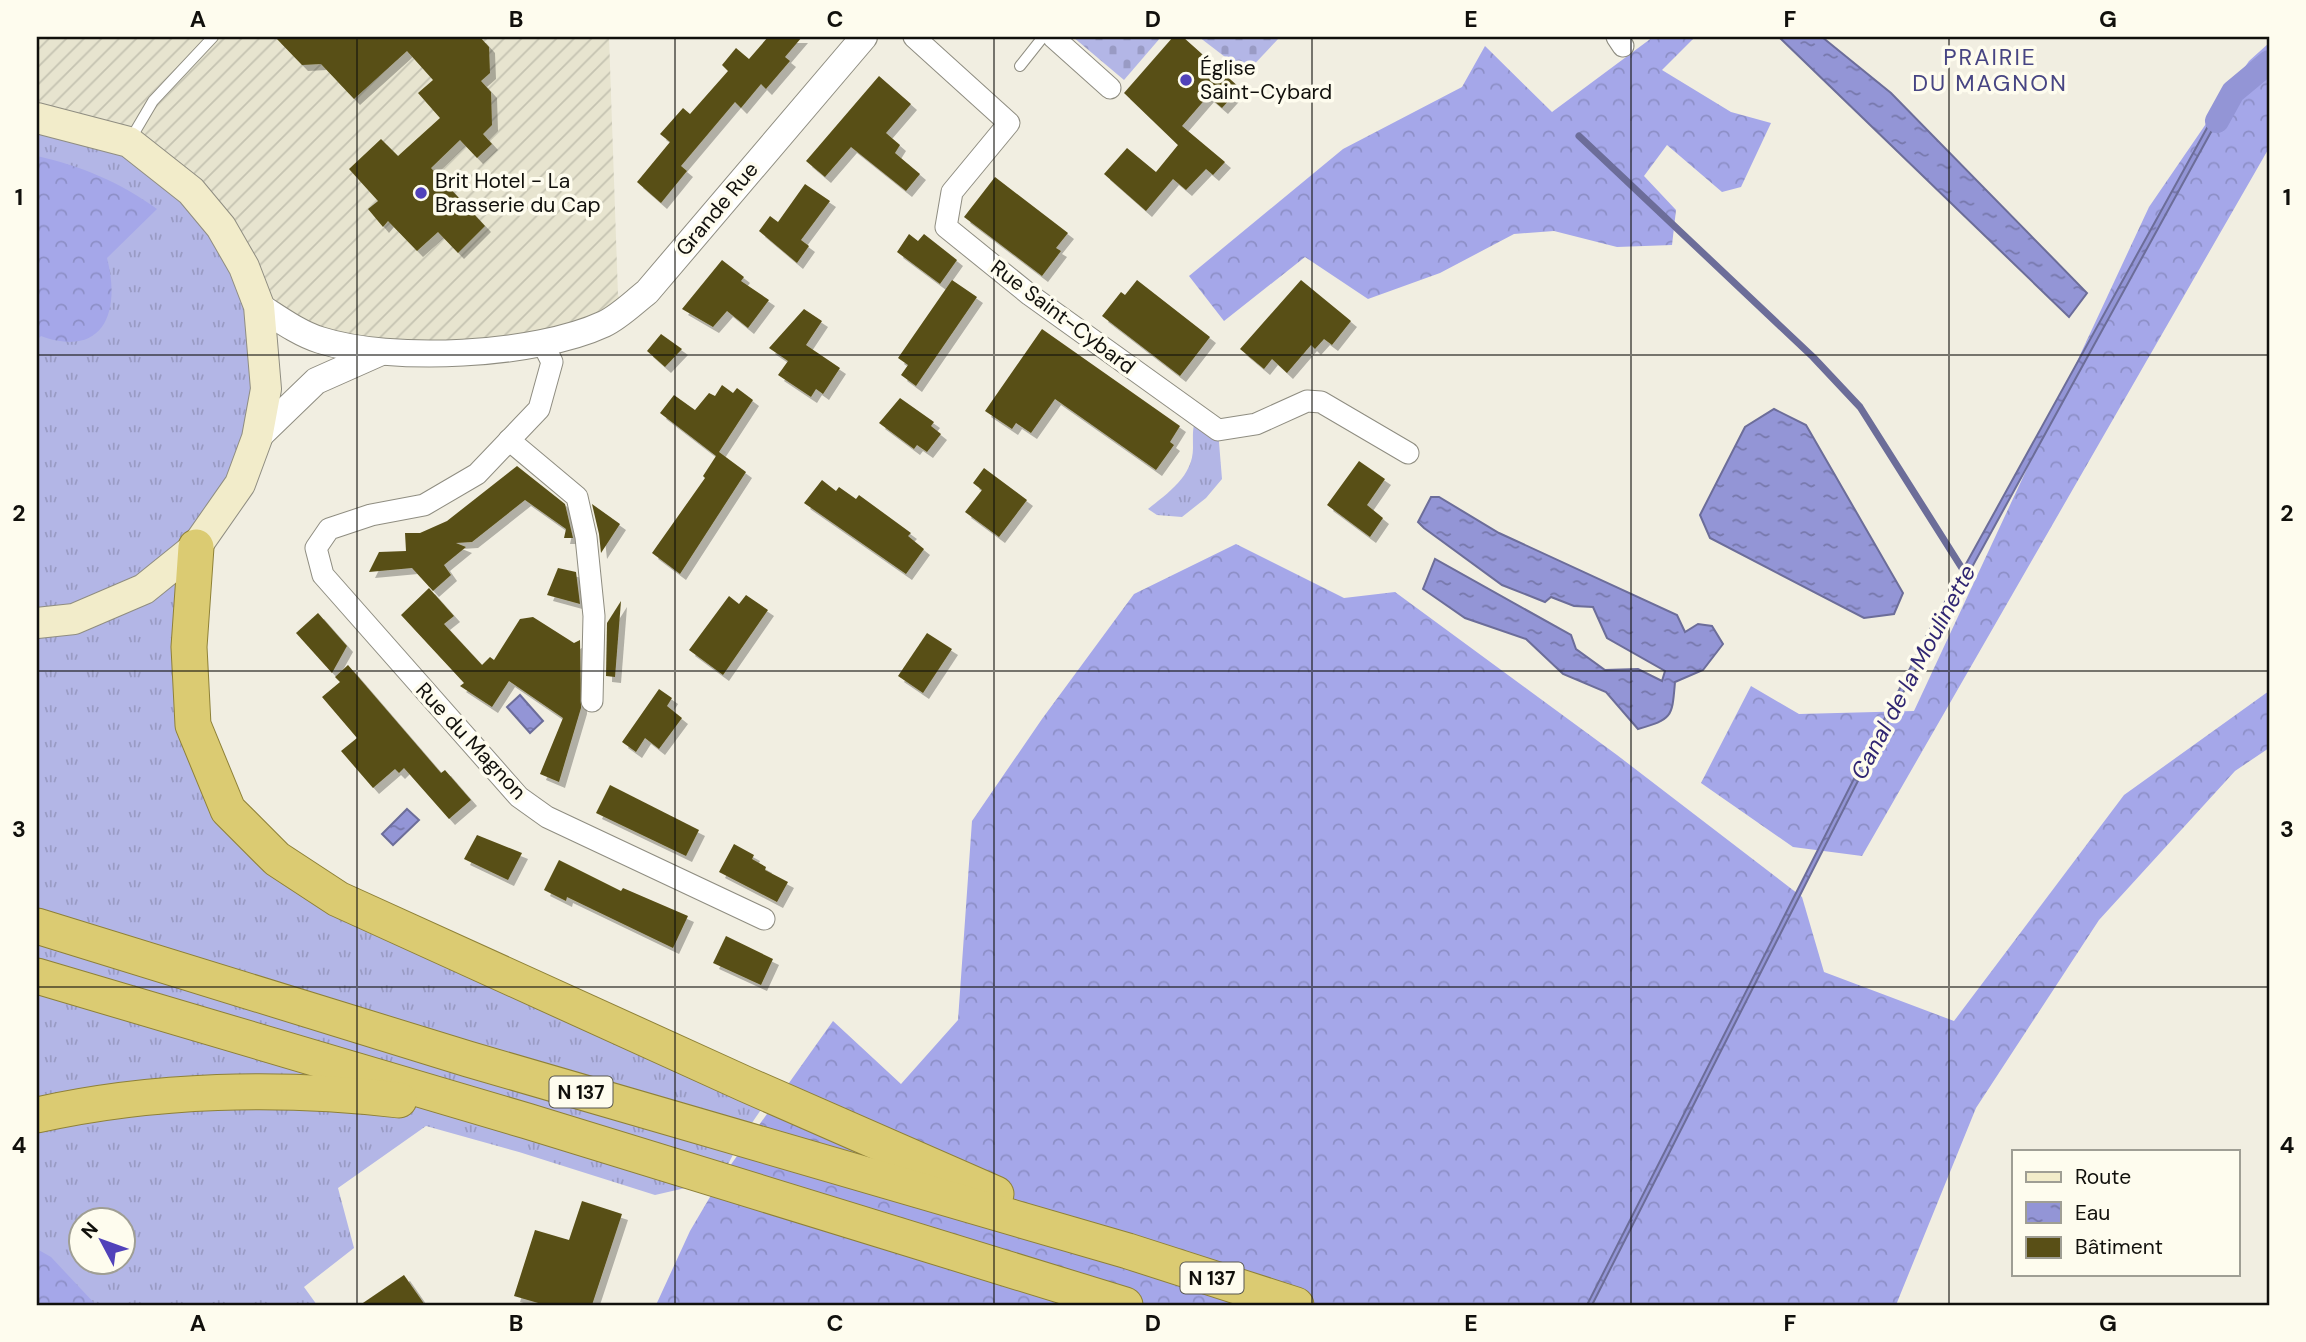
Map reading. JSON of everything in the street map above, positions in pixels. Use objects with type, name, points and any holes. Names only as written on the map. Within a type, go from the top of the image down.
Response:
[{"type":"highway","name":"N 137","points":[[196,547],[189,647],[193,725],[228,810],[277,859],[338,899],[745,1084],[1128,1251]]},
{"type":"highway","name":"N 137","points":[[37,926],[468,1059],[1128,1251],[1296,1305]]},
{"type":"highway","name":"N 137","points":[[37,976],[527,1121],[1125,1305]]},
{"type":"highway","points":[[37,1115],[145,1099],[292,1091],[412,1101],[527,1121]]},
{"type":"main road","points":[[37,118],[129,142],[191,191],[221,227],[244,267],[259,306],[265,389],[257,438],[240,484],[196,547],[144,589],[74,619],[37,623]]},
{"type":"street","name":"Grande Rue","points":[[259,306],[318,340],[379,353],[484,351],[542,342],[604,324],[647,292],[864,37]]},
{"type":"street","name":"Rue Saint-Cybard","points":[[914,37],[1009,123],[952,192],[946,228],[1030,295],[1217,430],[1256,424],[1307,401],[1321,402],[1408,453]]},
{"type":"street","points":[[1053,37],[1110,88]]},
{"type":"street","points":[[542,342],[552,362],[539,409],[509,440],[577,497],[586,537],[594,616],[592,701]]},
{"type":"street","name":"Grande Rue","points":[[257,438],[316,381],[379,353]]},
{"type":"street","name":"Rue du Magnon","points":[[509,440],[477,474],[424,505],[371,515],[329,529],[316,548],[323,575],[519,797],[547,817],[764,919]]},
{"type":"lane","points":[[129,142],[153,101],[213,37]]},
{"type":"lane","points":[[1020,66],[1044,37]]},
{"type":"shaded area","points":[[37,37],[609,37],[618,295],[625,309],[604,324],[379,353],[259,306],[37,118]]},
{"type":"green space","points":[[1073,37],[1161,37],[1124,80]]},
{"type":"green space","points":[[1199,37],[1280,37],[1246,73]]},
{"type":"green space","points":[[1653,37],[1695,37],[1662,70],[1731,112],[1771,123],[1741,187],[1722,192],[1667,145],[1644,176],[1676,210],[1672,245],[1617,247],[1554,231],[1514,234],[1440,273],[1368,299],[1305,257],[1224,321],[1189,276],[1343,149],[1462,87],[1485,46],[1552,112]]},
{"type":"green space","points":[[2269,43],[2269,148],[1862,856],[1793,847],[1701,783],[1751,686],[1799,714],[1914,711],[2149,207],[2249,61]]},
{"type":"green space","points":[[37,118],[129,142],[244,267],[266,389],[196,547],[193,725],[277,859],[771,1095],[741,1139],[720,1180],[655,1195],[426,1126],[338,1188],[354,1248],[304,1287],[317,1305],[37,1305]]},
{"type":"green space","points":[[37,156],[100,176],[157,209],[107,258],[111,278],[109,312],[103,326],[80,341],[62,341],[41,336],[37,340]]},
{"type":"green space","points":[[1197,415],[1218,430],[1222,479],[1206,498],[1182,517],[1157,515],[1148,509],[1178,483],[1189,467]]},
{"type":"green space","points":[[1236,544],[1344,598],[1395,592],[1617,755],[1802,897],[1824,972],[1954,1021],[2124,795],[2269,691],[2269,748],[2235,771],[2099,920],[1976,1108],[1896,1305],[656,1305],[690,1231],[720,1180],[833,1021],[901,1084],[958,1020],[972,821],[1042,719],[1134,594]]},
{"type":"green space","points":[[37,1249],[51,1257],[96,1305],[37,1305]]},
{"type":"water","points":[[1779,37],[1822,37],[1891,93],[2087,293],[2069,317]]},
{"type":"water","points":[[2269,55],[2269,62],[2233,92],[1899,700],[1592,1305],[1587,1305],[1930,629],[2228,90]]},
{"type":"water","points":[[1774,409],[1806,425],[1903,593],[1894,614],[1864,618],[1710,538],[1700,515],[1745,427]]},
{"type":"water","points":[[1431,497],[1439,497],[1499,533],[1677,615],[1685,632],[1698,624],[1712,626],[1723,644],[1703,670],[1675,682],[1671,710],[1664,719],[1638,729],[1606,692],[1563,674],[1526,639],[1465,618],[1423,589],[1435,559],[1571,635],[1576,649],[1605,670],[1638,669],[1662,681],[1665,671],[1607,638],[1593,607],[1574,606],[1551,597],[1545,602],[1502,585],[1424,528],[1418,522]]},
{"type":"water","points":[[520,695],[543,721],[530,733],[507,707]]},
{"type":"water","points":[[407,809],[419,820],[393,845],[382,834]]},
{"type":"building","points":[[275,37],[480,37],[489,47],[490,73],[481,81],[491,92],[492,125],[483,134],[492,144],[477,158],[460,140],[431,168],[485,226],[458,253],[438,232],[417,251],[388,221],[383,227],[368,209],[378,201],[349,169],[381,139],[398,156],[440,118],[418,93],[433,80],[407,51],[354,99],[321,64],[302,65]]},
{"type":"building","points":[[768,37],[802,37],[785,57],[790,61],[766,89],[761,84],[741,108],[735,102],[681,166],[687,171],[661,203],[637,182],[670,142],[660,134],[683,108],[690,114],[728,71],[722,65],[736,48],[749,59]]},
{"type":"building","points":[[1173,37],[1183,37],[1240,88],[1222,108],[1208,96],[1182,126],[1225,162],[1213,175],[1206,169],[1186,190],[1173,179],[1146,211],[1104,174],[1127,148],[1156,172],[1178,145],[1124,93]]},
{"type":"building","points":[[879,76],[911,104],[886,133],[900,145],[895,153],[920,174],[906,191],[851,147],[825,177],[806,161]]},
{"type":"building","points":[[995,177],[1068,233],[1056,248],[1061,251],[1042,276],[964,217]]},
{"type":"building","points":[[805,184],[830,201],[801,240],[809,246],[797,263],[759,231],[770,216],[778,222]]},
{"type":"building","points":[[909,234],[918,241],[924,234],[957,260],[940,284],[897,252]]},
{"type":"building","points":[[722,260],[744,277],[741,281],[769,300],[748,328],[727,311],[713,327],[682,309]]},
{"type":"building","points":[[952,280],[977,297],[916,386],[901,375],[908,365],[898,358]]},
{"type":"building","points":[[1137,280],[1210,337],[1180,376],[1102,316],[1121,292],[1125,295]]},
{"type":"building","points":[[1301,280],[1351,321],[1332,345],[1324,339],[1315,349],[1311,345],[1287,373],[1272,359],[1264,369],[1240,349]]},
{"type":"building","points":[[804,309],[822,321],[806,345],[840,368],[823,394],[816,389],[811,397],[778,375],[788,361],[769,348]]},
{"type":"building","points":[[1042,329],[1180,426],[1170,442],[1174,445],[1156,470],[1055,399],[1031,433],[1016,423],[1012,429],[985,411]]},
{"type":"building","points":[[661,334],[682,349],[665,367],[647,351]]},
{"type":"building","points":[[722,385],[733,393],[737,388],[753,400],[719,452],[746,472],[680,574],[652,553],[705,478],[703,476],[716,456],[660,413],[674,395],[695,410],[709,393],[715,396]]},
{"type":"building","points":[[900,398],[934,422],[931,426],[941,434],[927,452],[917,445],[914,449],[879,423]]},
{"type":"building","points":[[1359,461],[1385,479],[1367,505],[1383,518],[1370,537],[1327,505]]},
{"type":"building","points":[[517,466],[565,504],[573,538],[564,538],[566,529],[525,500],[472,542],[456,543],[466,547],[444,565],[451,575],[433,591],[412,568],[369,572],[379,552],[406,551],[405,533],[420,533],[447,521]]},
{"type":"building","points":[[984,468],[1027,500],[999,537],[965,512],[982,490],[973,483]]},
{"type":"building","points":[[822,480],[836,491],[839,487],[856,499],[859,495],[911,533],[908,536],[924,549],[906,574],[804,503]]},
{"type":"building","points":[[592,504],[620,524],[601,553],[599,534]]},
{"type":"building","points":[[558,568],[576,572],[580,604],[547,595]]},
{"type":"building","points":[[429,588],[454,616],[444,624],[482,665],[490,657],[494,660],[520,619],[533,617],[574,643],[580,640],[581,708],[559,782],[540,774],[563,718],[509,681],[492,707],[460,686],[464,683],[401,615]]},
{"type":"building","points":[[746,595],[768,610],[723,675],[689,650],[729,596],[739,604]]},
{"type":"building","points":[[621,601],[615,677],[606,676],[607,623]]},
{"type":"building","points":[[318,613],[347,646],[332,673],[296,633]]},
{"type":"building","points":[[927,633],[952,649],[923,693],[898,676]]},
{"type":"building","points":[[348,665],[441,773],[445,770],[471,800],[449,819],[404,768],[399,773],[395,769],[373,788],[341,751],[357,738],[322,697],[340,682],[335,677]]},
{"type":"building","points":[[659,689],[672,698],[667,706],[682,718],[659,749],[645,738],[636,752],[622,742]]},
{"type":"building","points":[[610,785],[699,830],[686,856],[596,813]]},
{"type":"building","points":[[477,835],[522,853],[508,880],[464,859]]},
{"type":"building","points":[[734,844],[754,855],[752,859],[766,867],[765,870],[788,882],[777,902],[719,872]]},
{"type":"building","points":[[559,860],[621,891],[623,888],[688,916],[673,948],[567,897],[566,901],[544,890]]},
{"type":"building","points":[[726,936],[773,959],[761,985],[713,963]]},
{"type":"building","points":[[582,1201],[622,1214],[592,1305],[545,1305],[514,1296],[535,1230],[569,1240]]},
{"type":"building","points":[[404,1275],[425,1305],[360,1305]]},
{"type":"waterway","name":"Canal de la Moulinette","points":[[2217,121],[2233,92],[2269,62]]},
{"type":"waterway","points":[[1579,136],[1813,357],[1860,407],[1965,573]]},
{"type":"place","name":"Église Saint-Cybard","points":[[1186,80]]},
{"type":"place","name":"Brit Hotel - La Brasserie du Cap","points":[[421,193]]},
{"type":"district","name":"PRAIRIE DU MAGNON","points":[[1990,70]]}]
